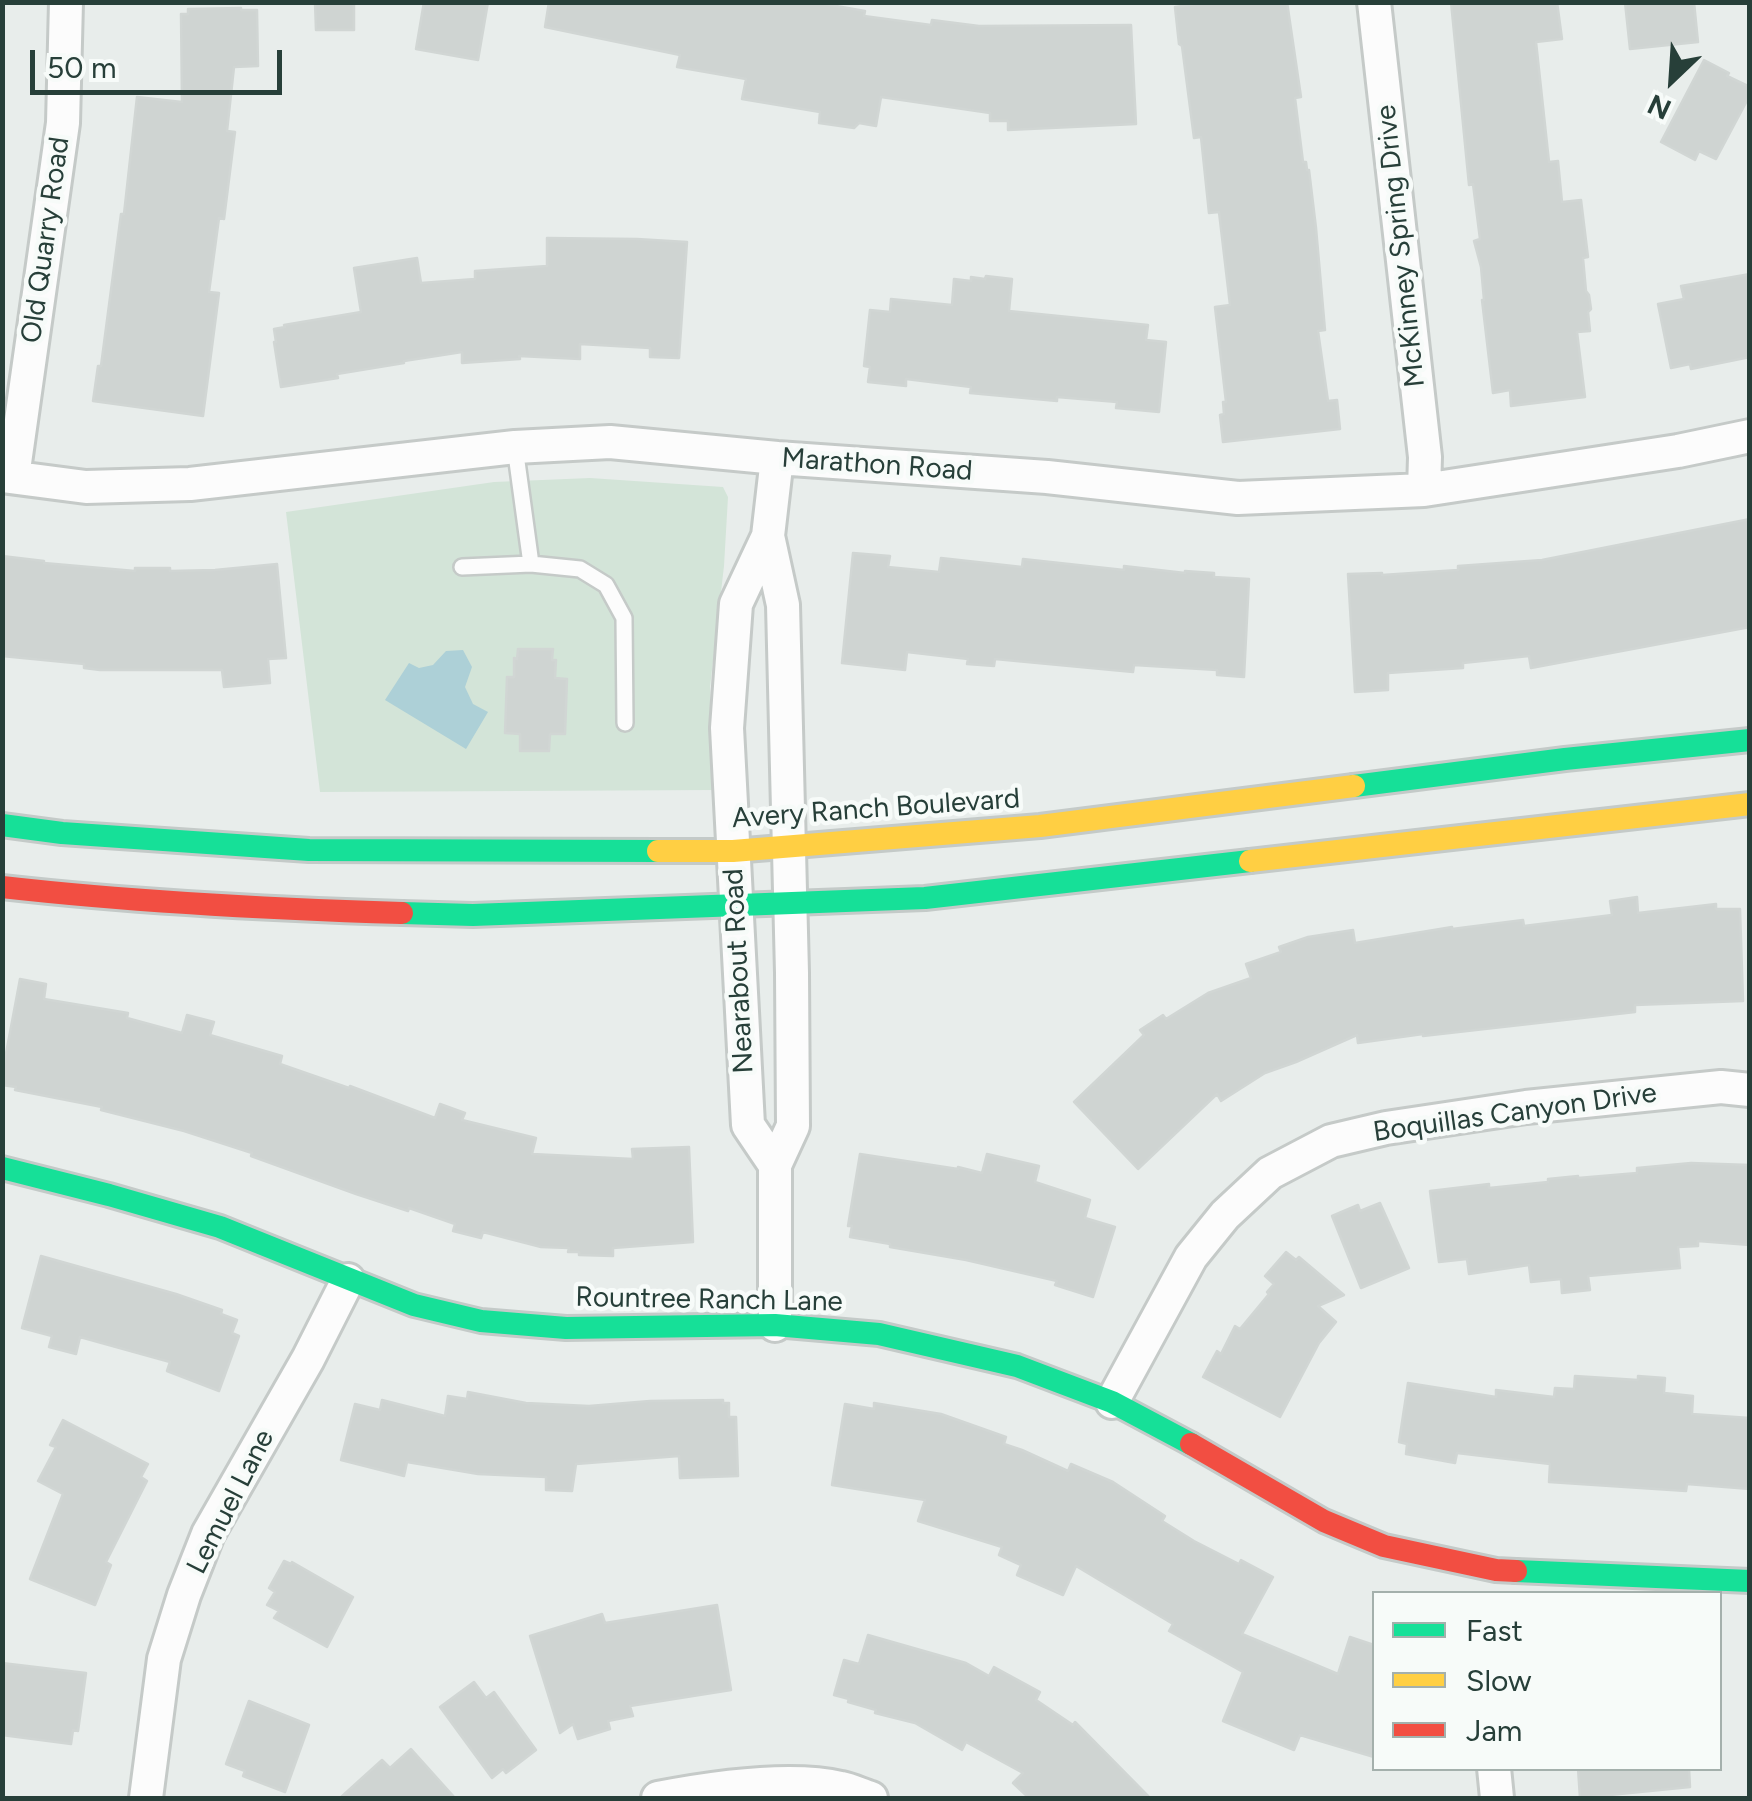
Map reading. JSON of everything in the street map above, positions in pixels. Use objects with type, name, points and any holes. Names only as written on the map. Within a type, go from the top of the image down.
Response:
[{"type":"main road","name":"Avery Ranch Boulevard","points":[[2,825],[62,833],[309,850],[733,852],[1040,826],[1750,740]]},
{"type":"main road","points":[[2,886],[89,897],[473,916],[790,905],[925,898],[1750,804]]},
{"type":"main road","name":"Rountree Ranch Lane","points":[[2,1168],[220,1227],[414,1305],[481,1321],[566,1328],[775,1325],[880,1334],[1017,1366],[1112,1402],[1324,1521],[1384,1546],[1496,1582],[1750,1581]]},
{"type":"street","name":"Old Quarry Road","points":[[8,477],[63,123],[66,2]]},
{"type":"street","name":"McKinney Spring Drive","points":[[1374,2],[1425,457],[1424,490]]},
{"type":"street","name":"Marathon Road","points":[[8,477],[86,486],[190,484],[515,447],[610,442],[1047,477],[1238,498],[1424,490],[1678,451],[1750,436]]},
{"type":"street","name":"Nearabout Road","points":[[774,1165],[748,1125],[727,728],[736,604],[768,536],[777,458]]},
{"type":"street","name":"Nearabout Road","points":[[768,536],[783,605],[793,1126],[774,1165],[775,1325]]},
{"type":"street","name":"Boquillas Canyon Drive","points":[[1112,1402],[1191,1257],[1225,1215],[1270,1173],[1331,1142],[1386,1128],[1526,1106],[1721,1086],[1750,1090]]},
{"type":"street","name":"Lemuel Lane","points":[[146,1798],[164,1659],[208,1534],[308,1359],[348,1280]]},
{"type":"street","points":[[1494,1771],[1497,1798]]},
{"type":"street","points":[[658,1798],[796,1783],[840,1788],[871,1798]]},
{"type":"lane","points":[[515,447],[531,564]]},
{"type":"lane","points":[[462,567],[531,564],[580,569],[606,585],[624,618],[625,723]]},
{"type":"green space","points":[[590,478],[723,487],[728,497],[710,687],[715,790],[320,792],[286,512],[494,482]]},
{"type":"water","points":[[463,650],[472,667],[465,687],[473,704],[488,712],[466,749],[385,700],[409,663],[419,668],[433,665],[446,651]]},
{"type":"building","points":[[315,2],[354,2],[354,30],[316,30]]},
{"type":"building","points":[[424,2],[488,2],[478,60],[416,49]]},
{"type":"building","points":[[549,2],[813,2],[865,11],[864,16],[931,25],[932,20],[979,26],[1131,25],[1136,124],[1008,130],[1008,121],[990,121],[990,113],[881,97],[876,126],[859,123],[854,128],[819,123],[820,112],[742,99],[746,79],[677,67],[680,55],[545,27]]},
{"type":"building","points":[[1211,2],[1287,2],[1301,97],[1295,98],[1303,162],[1309,170],[1316,228],[1325,330],[1318,331],[1328,401],[1337,400],[1340,429],[1223,442],[1220,415],[1224,414],[1226,402],[1215,307],[1230,305],[1219,212],[1209,213],[1201,137],[1194,138],[1175,7]]},
{"type":"building","points":[[1451,2],[1557,2],[1562,39],[1536,42],[1549,162],[1558,161],[1562,202],[1581,200],[1588,257],[1583,258],[1586,291],[1591,309],[1590,331],[1577,332],[1585,397],[1511,406],[1510,390],[1493,393],[1481,267],[1474,241],[1480,239],[1473,184],[1469,185]]},
{"type":"building","points":[[1625,2],[1694,2],[1698,42],[1630,49]]},
{"type":"building","points":[[188,9],[257,10],[258,66],[234,67],[227,131],[235,132],[224,219],[219,218],[209,292],[219,293],[203,416],[93,401],[124,214],[137,97],[182,102],[181,14],[188,14]]},
{"type":"building","points":[[1704,60],[1750,87],[1750,95],[1716,159],[1699,151],[1695,160],[1661,142]]},
{"type":"building","points":[[547,238],[687,242],[679,358],[650,357],[650,348],[580,344],[580,359],[519,356],[520,359],[462,363],[462,352],[281,387],[274,329],[361,312],[354,268],[417,258],[421,283],[475,279],[475,271],[547,266]]},
{"type":"building","points":[[1750,274],[1750,357],[1691,369],[1690,364],[1671,368],[1658,304],[1684,299],[1681,286]]},
{"type":"building","points":[[971,277],[1012,279],[1009,311],[1148,325],[1146,340],[1166,342],[1159,412],[1116,408],[1117,402],[970,393],[971,387],[906,379],[906,386],[868,382],[870,367],[864,366],[870,310],[890,312],[891,299],[952,305],[954,279],[971,281]]},
{"type":"building","points":[[1750,519],[1750,627],[1531,668],[1529,656],[1463,663],[1463,668],[1388,673],[1388,690],[1355,692],[1348,574],[1458,570],[1458,566],[1542,560]]},
{"type":"building","points":[[853,553],[890,556],[888,567],[939,572],[941,558],[1022,567],[1023,559],[1249,579],[1244,677],[1217,675],[1217,670],[1134,665],[1133,672],[995,659],[994,666],[967,664],[968,659],[907,652],[905,670],[842,663]]},
{"type":"building","points":[[2,556],[135,571],[277,564],[286,658],[268,659],[270,683],[224,687],[222,670],[100,670],[84,668],[84,664],[2,656]]},
{"type":"building","points":[[518,649],[553,649],[555,678],[567,679],[565,734],[550,734],[549,751],[520,751],[520,734],[505,733],[507,677],[514,677]]},
{"type":"building","points":[[1637,897],[1638,913],[1716,904],[1716,909],[1740,909],[1743,1001],[1635,1005],[1635,1012],[1358,1043],[1357,1035],[1265,1073],[1221,1101],[1217,1094],[1138,1169],[1074,1102],[1144,1035],[1140,1030],[1208,993],[1251,978],[1246,964],[1281,952],[1279,947],[1308,937],[1353,930],[1355,943],[1452,927],[1523,920],[1524,926],[1612,915],[1610,901]]},
{"type":"building","points":[[20,979],[46,984],[44,999],[128,1013],[127,1018],[182,1033],[187,1015],[214,1022],[210,1035],[282,1056],[280,1064],[435,1118],[440,1104],[465,1113],[462,1120],[536,1138],[532,1154],[633,1159],[632,1149],[689,1147],[693,1242],[613,1248],[613,1256],[579,1255],[568,1252],[569,1248],[541,1247],[483,1232],[481,1238],[453,1231],[455,1224],[356,1194],[184,1131],[101,1110],[102,1107],[2,1085]]},
{"type":"building","points":[[860,1154],[982,1173],[987,1154],[1039,1166],[1035,1182],[1090,1200],[1085,1218],[1115,1227],[1093,1297],[1055,1285],[1057,1281],[850,1237],[852,1226],[848,1226]]},
{"type":"building","points":[[1691,1163],[1750,1165],[1750,1245],[1698,1241],[1698,1246],[1678,1247],[1680,1268],[1588,1276],[1590,1290],[1562,1293],[1561,1279],[1531,1282],[1529,1265],[1469,1274],[1467,1259],[1439,1262],[1430,1191],[1637,1173],[1637,1168]]},
{"type":"building","points":[[1380,1203],[1409,1268],[1361,1288],[1332,1216],[1358,1205],[1360,1211]]},
{"type":"building","points":[[1286,1252],[1296,1260],[1299,1257],[1344,1295],[1318,1306],[1336,1322],[1319,1343],[1280,1417],[1203,1377],[1217,1351],[1221,1354],[1235,1326],[1240,1329],[1269,1294],[1274,1284],[1265,1276]]},
{"type":"building","points":[[41,1256],[176,1294],[222,1310],[221,1314],[237,1320],[232,1333],[239,1336],[219,1391],[167,1371],[170,1362],[80,1337],[76,1354],[49,1347],[52,1336],[22,1328]]},
{"type":"building","points":[[1575,1376],[1665,1378],[1664,1393],[1693,1396],[1692,1414],[1750,1418],[1750,1489],[1687,1484],[1686,1491],[1549,1482],[1550,1464],[1457,1453],[1455,1463],[1406,1454],[1407,1444],[1399,1442],[1408,1383],[1496,1397],[1496,1390],[1554,1397],[1555,1388],[1574,1389]]},
{"type":"building","points":[[468,1392],[526,1403],[589,1406],[723,1400],[729,1403],[729,1417],[736,1417],[738,1476],[680,1478],[679,1456],[576,1464],[572,1491],[546,1490],[546,1477],[478,1474],[407,1462],[404,1476],[341,1460],[355,1404],[380,1410],[382,1400],[445,1416],[448,1396],[467,1399]]},
{"type":"building","points":[[874,1403],[941,1414],[1006,1437],[1004,1444],[1068,1471],[1071,1464],[1113,1482],[1165,1516],[1162,1521],[1194,1541],[1273,1577],[1242,1634],[1338,1674],[1350,1637],[1372,1644],[1372,1756],[1300,1735],[1294,1750],[1223,1721],[1243,1672],[1169,1631],[1173,1624],[1076,1566],[1063,1595],[1017,1575],[1021,1565],[999,1555],[1002,1547],[918,1521],[925,1500],[832,1485],[845,1404],[874,1409]]},
{"type":"building","points":[[63,1420],[148,1464],[141,1477],[147,1481],[106,1562],[111,1565],[95,1605],[30,1579],[63,1494],[38,1481],[56,1447],[50,1445]]},
{"type":"building","points":[[284,1561],[353,1597],[327,1647],[274,1618],[279,1611],[267,1605],[275,1592],[269,1588]]},
{"type":"building","points":[[717,1605],[731,1690],[630,1706],[633,1716],[608,1721],[610,1729],[578,1739],[573,1724],[560,1733],[530,1636],[602,1614],[605,1623]]},
{"type":"building","points":[[868,1635],[966,1663],[989,1676],[994,1667],[1040,1692],[1036,1700],[1073,1725],[1075,1722],[1150,1798],[1029,1798],[1013,1783],[1023,1773],[966,1742],[962,1750],[915,1723],[875,1713],[876,1710],[834,1695],[844,1660],[859,1664]]},
{"type":"building","points":[[2,1663],[86,1673],[78,1731],[73,1730],[71,1744],[2,1735]]},
{"type":"building","points":[[474,1682],[486,1698],[494,1692],[536,1750],[506,1773],[503,1769],[492,1778],[440,1707]]},
{"type":"building","points":[[249,1701],[309,1725],[285,1792],[243,1776],[245,1771],[226,1764]]},
{"type":"building","points":[[411,1749],[455,1798],[340,1798],[382,1760],[390,1768]]},
{"type":"building","points":[[1578,1771],[1689,1771],[1690,1787],[1580,1798]]},
{"type":"traffic: fast","points":[[1354,786],[1750,740]]},
{"type":"traffic: fast","points":[[2,825],[62,833],[309,850],[658,851]]},
{"type":"traffic: fast","points":[[402,913],[473,915],[925,898],[1250,861]]},
{"type":"traffic: fast","points":[[2,1168],[220,1227],[414,1305],[481,1321],[566,1328],[775,1325],[879,1334],[1017,1366],[1112,1402],[1191,1444]]},
{"type":"traffic: fast","points":[[1516,1571],[1750,1581]]},
{"type":"traffic: slow","points":[[658,851],[733,851],[1040,826],[1354,786]]},
{"type":"traffic: slow","points":[[1250,861],[1750,804]]},
{"type":"traffic: jam","points":[[2,887],[202,904],[402,913]]},
{"type":"traffic: jam","points":[[1191,1444],[1324,1521],[1384,1546],[1516,1571]]}]
